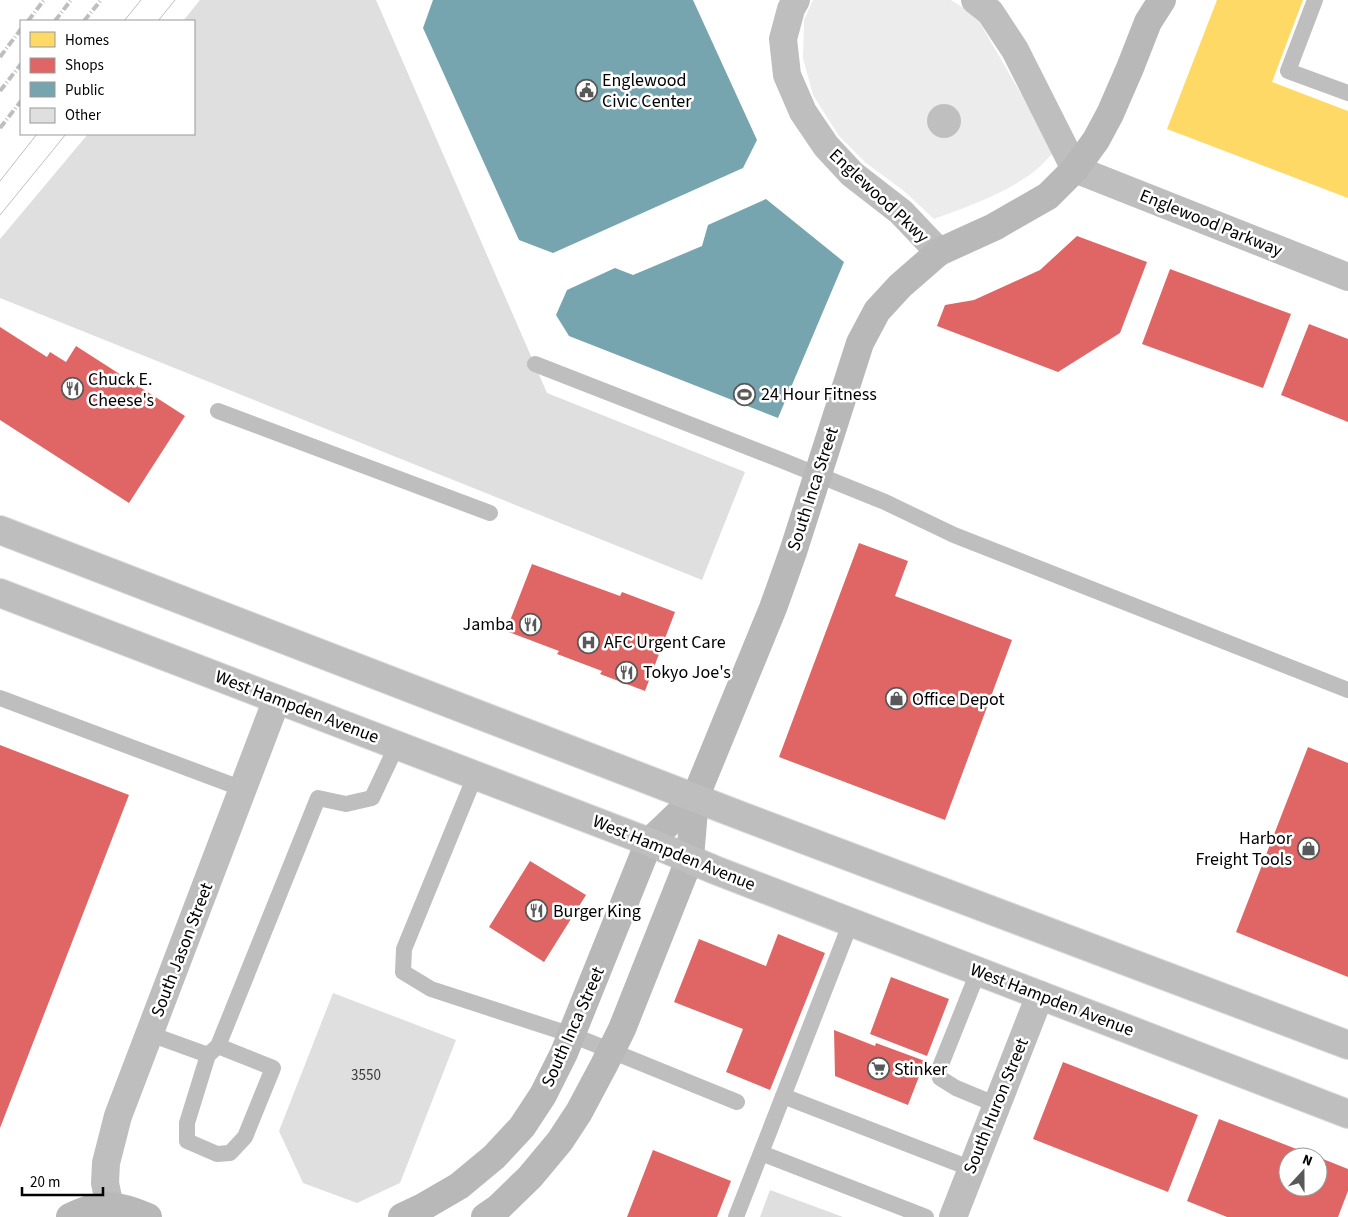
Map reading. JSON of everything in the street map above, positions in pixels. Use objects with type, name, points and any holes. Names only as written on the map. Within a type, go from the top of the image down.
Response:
[{"type":"main road","name":"Englewood Pkwy","points":[[796,0],[791,9],[783,39],[787,76],[803,112],[826,146],[852,174],[901,212],[939,252]]},
{"type":"main road","points":[[975,0],[990,12],[1015,50],[1075,169]]},
{"type":"main road","name":"Englewood Parkway","points":[[1075,169],[1348,277]]},
{"type":"main road","points":[[0,530],[695,798],[1348,1045]]},
{"type":"main road","name":"West Hampden Avenue","points":[[0,594],[649,842],[978,972],[1348,1114]]},
{"type":"main road","name":"South Jason Street","points":[[111,1211],[106,1163],[118,1116],[277,700]]},
{"type":"main road","name":"South Huron Street","points":[[953,1217],[1040,995]]},
{"type":"street","name":"South Inca Street","points":[[497,1214],[560,1141],[579,1112],[622,1029],[690,858],[695,798],[794,552],[860,343],[877,311],[900,286],[939,252],[994,227],[1048,196],[1075,169],[1096,140],[1116,102],[1154,7]]},
{"type":"street","name":"South Inca Street","points":[[402,1217],[459,1186],[494,1157],[522,1126],[543,1095],[564,1053],[649,842],[695,798]]},
{"type":"street","points":[[70,1217],[89,1208],[148,1217]]},
{"type":"lane","points":[[1315,0],[1288,71],[1348,93]]},
{"type":"lane","points":[[535,364],[885,502],[954,535],[1348,690]]},
{"type":"lane","points":[[218,410],[490,513]]},
{"type":"lane","points":[[0,698],[243,789]]},
{"type":"lane","points":[[150,1034],[213,1051],[273,1068],[245,1137],[230,1153],[216,1154],[187,1141],[188,1123],[213,1051],[318,798],[346,804],[372,798],[397,746]]},
{"type":"lane","points":[[475,776],[404,949],[403,972],[431,989],[572,1035],[737,1102]]},
{"type":"lane","points":[[736,1217],[851,922]]},
{"type":"lane","points":[[978,972],[938,1072],[940,1078],[956,1088],[997,1105]]},
{"type":"lane","points":[[783,1096],[972,1169]]},
{"type":"lane","points":[[761,1153],[926,1217]]},
{"type":"shaded area","points":[[813,0],[951,0],[976,16],[1047,139],[1053,153],[1036,170],[1013,186],[934,219],[904,191],[866,163],[839,136],[813,95],[803,58],[804,20]]},
{"type":"shaded area","points":[[944,104],[951,105],[956,109],[960,114],[960,128],[956,133],[951,137],[944,138],[937,137],[932,133],[928,128],[927,121],[928,114],[932,109],[937,105]]},
{"type":"building: Homes","points":[[1217,0],[1303,0],[1272,82],[1348,111],[1348,198],[1167,129]]},
{"type":"building: Shops","points":[[1077,236],[1147,262],[1120,333],[1058,372],[937,326],[945,305],[974,300],[1040,270]]},
{"type":"building: Shops","points":[[1170,269],[1291,314],[1263,388],[1142,344]]},
{"type":"building: Shops","points":[[1309,324],[1348,339],[1348,422],[1281,395]]},
{"type":"building: Shops","name":"Chuck E. Cheese's","points":[[0,327],[47,357],[50,352],[66,362],[76,346],[185,416],[129,503],[0,420]]},
{"type":"building: Shops","name":"Office Depot","points":[[859,543],[908,561],[895,596],[1012,640],[945,820],[779,757]]},
{"type":"building: Shops","points":[[532,564],[620,596],[622,592],[675,612],[645,691],[600,674],[602,671],[557,654],[559,651],[506,631]]},
{"type":"building: Shops","points":[[0,745],[129,795],[0,1128]]},
{"type":"building: Shops","name":"Harbor Freight Tools","points":[[1308,747],[1348,763],[1348,977],[1236,932]]},
{"type":"building: Shops","name":"Burger King","points":[[530,861],[586,895],[544,962],[489,927]]},
{"type":"building: Shops","points":[[778,934],[825,953],[770,1090],[726,1072],[743,1029],[674,1002],[699,939],[766,966]]},
{"type":"building: Shops","points":[[891,977],[949,999],[927,1056],[870,1034]]},
{"type":"building: Shops","name":"Stinker","points":[[834,1030],[875,1046],[876,1043],[925,1061],[908,1105],[835,1076]]},
{"type":"building: Shops","points":[[1063,1062],[1198,1115],[1168,1192],[1033,1139]]},
{"type":"building: Shops","points":[[1219,1119],[1291,1147],[1278,1147],[1278,1197],[1328,1197],[1328,1161],[1348,1169],[1348,1191],[1338,1217],[1227,1217],[1187,1201]]},
{"type":"building: Shops","points":[[653,1150],[731,1181],[717,1217],[627,1217]]},
{"type":"building: Public","points":[[433,0],[693,0],[757,140],[743,168],[553,253],[519,240],[423,28]]},
{"type":"building: Public","points":[[766,199],[844,262],[778,418],[569,336],[556,315],[567,290],[615,268],[633,275],[702,246],[708,225]]},
{"type":"building: Other","points":[[200,0],[376,0],[547,393],[745,472],[702,580],[0,298],[0,239],[87,135],[195,135],[195,20],[184,20]]},
{"type":"building: Other","points":[[333,993],[456,1040],[400,1183],[357,1203],[303,1183],[279,1131]]},
{"type":"building: Other","points":[[770,1190],[843,1217],[760,1217]]},
{"type":"tram line","points":[[125,20],[141,0]]},
{"type":"tram line","points":[[159,20],[175,0]]},
{"type":"tram line","points":[[0,181],[36,135]]},
{"type":"tram line","points":[[0,215],[65,135]]},
{"type":"railway","points":[[29,20],[44,0]]},
{"type":"railway","points":[[56,20],[71,0]]},
{"type":"railway","points":[[85,20],[101,0]]},
{"type":"railway","points":[[0,57],[20,30]]},
{"type":"railway","points":[[0,91],[20,65]]},
{"type":"railway","points":[[0,128],[20,102]]},
{"type":"place","name":"Englewood Civic Center","points":[[586,90]]},
{"type":"place","name":"Chuck E. Cheese's","points":[[72,389]]},
{"type":"place","name":"24 Hour Fitness","points":[[745,394]]},
{"type":"place","name":"Jamba","points":[[530,624]]},
{"type":"place","name":"AFC Urgent Care","points":[[588,642]]},
{"type":"place","name":"Tokyo Joe's","points":[[627,672]]},
{"type":"place","name":"Office Depot","points":[[896,699]]},
{"type":"place","name":"Harbor Freight Tools","points":[[1308,848]]},
{"type":"place","name":"Burger King","points":[[537,911]]},
{"type":"place","name":"Stinker","points":[[878,1069]]}]
